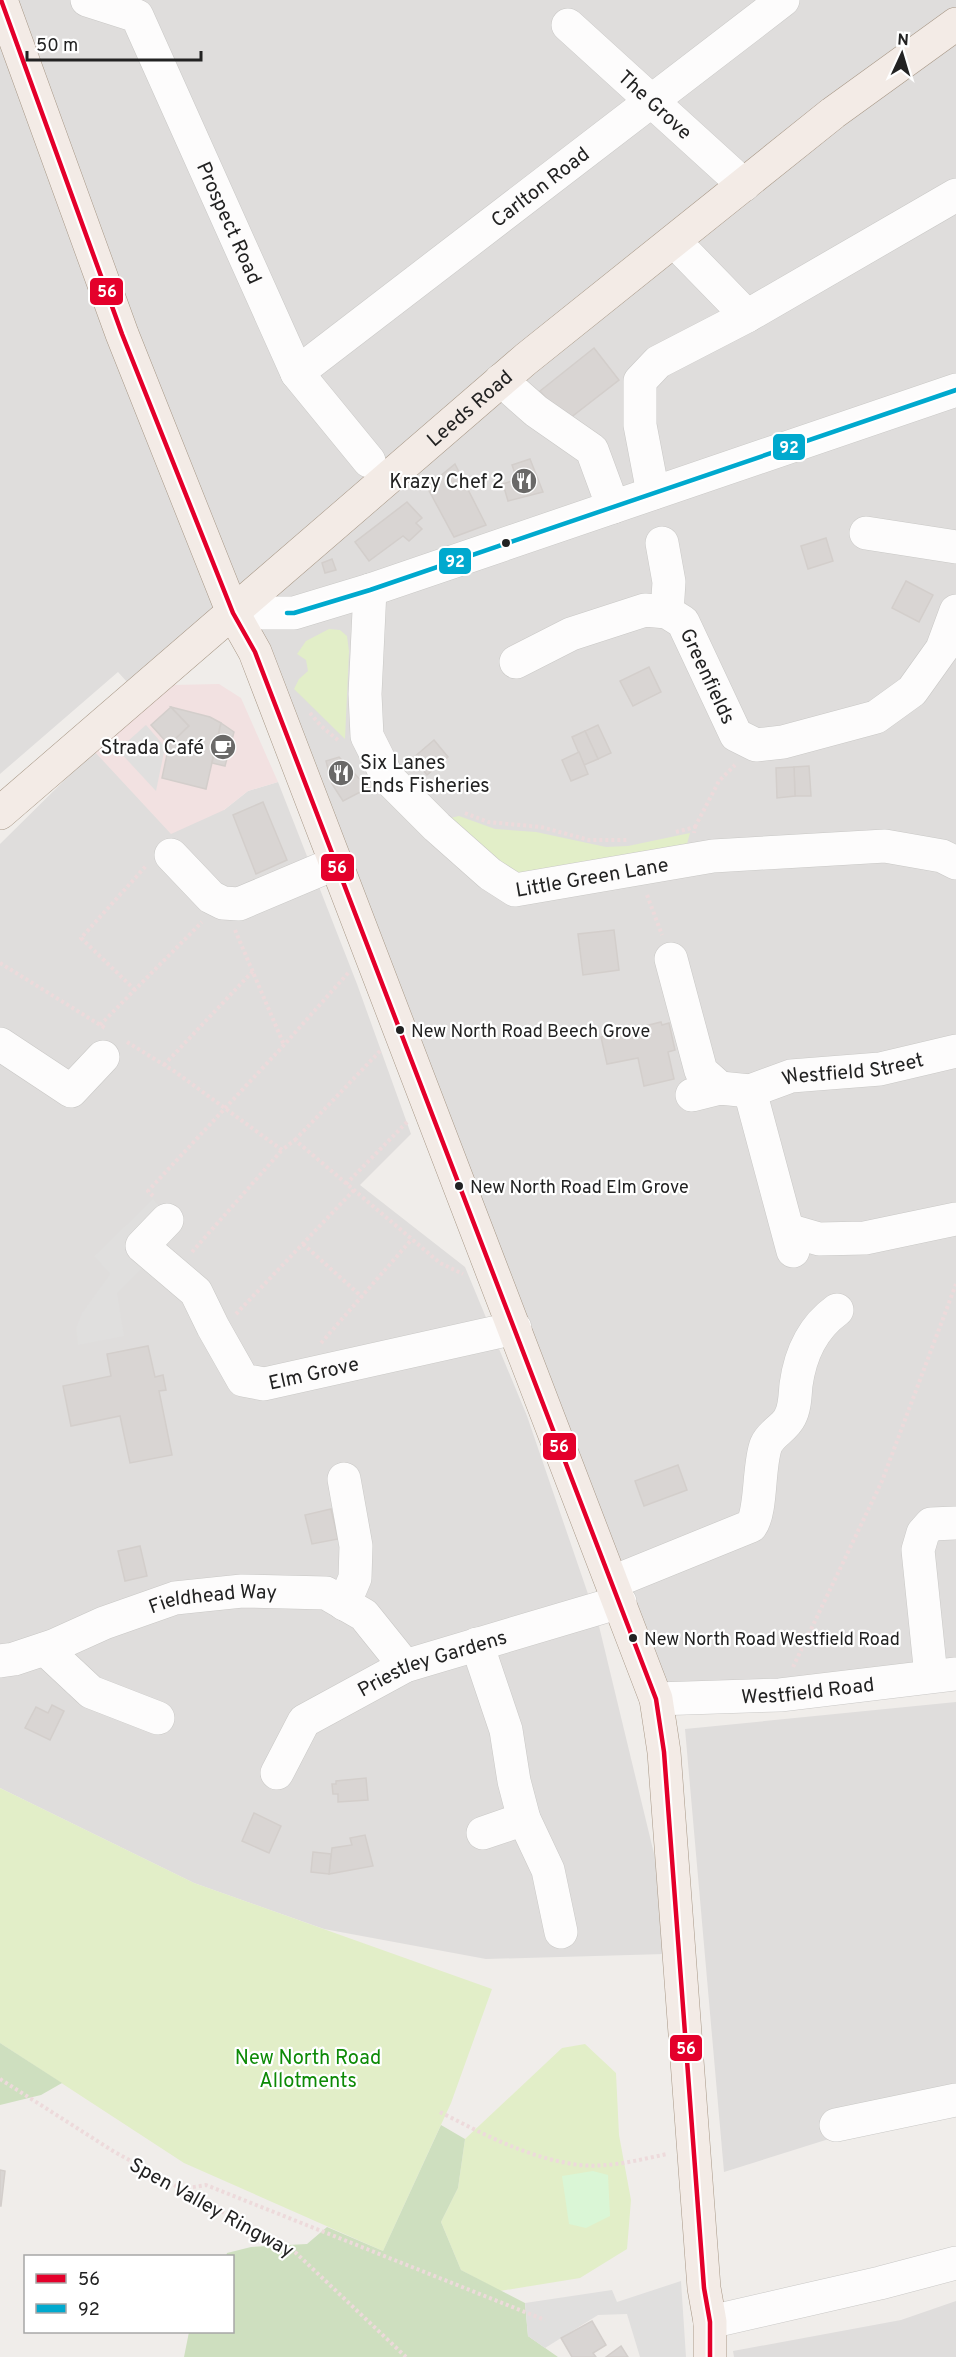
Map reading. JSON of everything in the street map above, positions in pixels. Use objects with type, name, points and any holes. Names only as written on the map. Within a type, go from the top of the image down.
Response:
[{"type":"main road","points":[[2,0],[122,334],[233,614],[255,652],[656,1698],[664,1752],[704,2288],[710,2322],[710,2357]]},
{"type":"main road","name":"Leeds Road","points":[[0,813],[501,380],[833,113],[956,24]]},
{"type":"street","name":"Prospect Road","points":[[87,0],[147,8],[297,373],[369,461]]},
{"type":"street","name":"Carlton Road","points":[[297,373],[783,0]]},
{"type":"street","name":"The Grove","points":[[568,25],[744,185]]},
{"type":"street","points":[[653,493],[640,425],[640,381],[658,362],[747,316],[956,195]]},
{"type":"street","points":[[674,241],[747,316]]},
{"type":"street","points":[[501,380],[536,411],[592,450],[613,507]]},
{"type":"street","points":[[233,614],[294,614],[956,390]]},
{"type":"street","points":[[866,533],[956,547]]},
{"type":"street","points":[[662,543],[669,582],[667,612]]},
{"type":"street","name":"Little Green Lane","points":[[370,590],[365,694],[367,736],[387,777],[490,874],[515,890],[638,854],[692,859],[712,855],[885,846],[942,856],[956,863]]},
{"type":"street","name":"Greenfields","points":[[516,662],[571,634],[634,613],[645,610],[667,612],[683,622],[736,735],[756,745]]},
{"type":"street","points":[[756,745],[783,742],[876,717],[912,691],[942,650],[954,620]]},
{"type":"street","points":[[171,855],[211,897],[223,903],[239,904],[336,863]]},
{"type":"street","points":[[671,959],[701,1071],[721,1091],[791,1242],[865,1238],[956,1219]]},
{"type":"street","points":[[0,1044],[71,1091],[108,1038]]},
{"type":"street","name":"Westfield Street","points":[[721,1091],[791,1076],[880,1069],[956,1051]]},
{"type":"street","name":"Elm Grove","points":[[167,1220],[142,1246],[196,1292],[243,1380],[264,1384],[515,1328]]},
{"type":"street","name":"Priestley Gardens","points":[[277,1773],[304,1721],[405,1666],[477,1644],[616,1592],[751,1526],[756,1519],[766,1445],[792,1414],[799,1365],[814,1332],[837,1310]]},
{"type":"street","points":[[344,1479],[356,1546],[356,1578],[344,1604]]},
{"type":"street","points":[[943,1675],[918,1550],[923,1533],[931,1524],[956,1523]]},
{"type":"street","name":"Fieldhead Way","points":[[0,1661],[45,1649],[104,1623],[176,1599],[242,1592],[326,1593],[364,1615],[405,1666]]},
{"type":"street","points":[[477,1644],[506,1730],[514,1781],[524,1819],[548,1870],[561,1932]]},
{"type":"street","points":[[45,1649],[91,1692],[158,1718]]},
{"type":"street","name":"Westfield Road","points":[[656,1698],[780,1695],[943,1675]]},
{"type":"street","points":[[483,1833],[524,1819]]},
{"type":"street","points":[[836,2125],[956,2100]]},
{"type":"street","points":[[710,2322],[956,2263]]},
{"type":"path","points":[[309,711],[321,726],[356,754],[379,760]]},
{"type":"path","points":[[692,859],[695,827],[719,781],[756,745]]},
{"type":"path","points":[[428,817],[442,810],[458,810],[488,822],[541,827],[638,854],[671,959]]},
{"type":"path","points":[[667,834],[695,827]]},
{"type":"path","points":[[135,990],[81,938],[150,862],[171,855]]},
{"type":"path","points":[[108,1038],[135,990],[223,903],[284,1045]]},
{"type":"path","points":[[148,1191],[226,1109],[369,949]]},
{"type":"path","points":[[0,963],[108,1038],[164,1065],[282,1150]]},
{"type":"path","points":[[164,1065],[253,971]]},
{"type":"path","points":[[173,1273],[282,1150],[295,1140],[400,1030]]},
{"type":"path","points":[[346,1184],[428,1101]]},
{"type":"path","points":[[295,1140],[440,1263],[501,1292]]},
{"type":"path","points":[[217,1334],[354,1190]]},
{"type":"path","points":[[291,1377],[412,1239]]},
{"type":"path","points":[[303,1244],[362,1297]]},
{"type":"path","points":[[780,1695],[882,1481],[956,1284]]},
{"type":"path","name":"Spen Valley Ringway","points":[[0,2079],[113,2151],[296,2253],[406,2357]]},
{"type":"path","points":[[440,2112],[514,2149],[580,2165],[630,2162],[694,2148]]},
{"type":"path","points":[[180,2189],[206,2186],[545,2320]]},
{"type":"shaded area","points":[[0,0],[956,0],[956,1674],[656,1699],[233,614],[137,693],[118,672],[0,774]]},
{"type":"shaded area","points":[[219,684],[241,698],[278,782],[248,791],[224,810],[171,834],[94,751],[172,685]]},
{"type":"shaded area","points":[[146,725],[165,747],[156,791],[118,750]]},
{"type":"shaded area","points":[[94,751],[224,810],[248,791],[278,782],[357,984],[411,1134],[360,1185],[465,1267],[527,1416],[599,1626],[656,1862],[665,1954],[486,1959],[324,1929],[194,1883],[0,1788],[0,844]]},
{"type":"shaded area","points":[[153,1199],[182,1229],[117,1293],[124,1336],[78,1345],[76,1328],[82,1313],[110,1274],[94,1256]]},
{"type":"shaded area","points":[[956,1702],[956,2099],[724,2172],[685,1729]]},
{"type":"shaded area","points":[[681,2281],[686,2357],[640,2357],[627,2314],[598,2315],[545,2348],[528,2336],[525,2303],[612,2290],[617,2302]]},
{"type":"shaded area","points":[[956,2301],[956,2357],[734,2357],[733,2351],[901,2320]]},
{"type":"green space","points":[[329,629],[340,630],[347,636],[349,651],[345,739],[294,689],[299,679],[308,671],[306,660],[297,654],[306,641]]},
{"type":"green space","points":[[459,816],[495,829],[536,832],[606,847],[628,846],[690,833],[685,851],[521,877],[442,820]]},
{"type":"green space","name":"New North Road Allotments","points":[[0,1788],[194,1883],[492,1989],[451,2103],[383,2251],[184,2163],[0,2043]]},
{"type":"green space","points":[[0,2043],[62,2083],[41,2095],[0,2105]]},
{"type":"green space","points":[[585,2044],[616,2073],[619,2135],[631,2200],[627,2249],[580,2278],[500,2291],[461,2270],[441,2222],[458,2188],[465,2139],[562,2048]]},
{"type":"green space","points":[[441,2125],[465,2139],[458,2188],[441,2222],[461,2270],[525,2303],[528,2336],[558,2357],[184,2357],[189,2333],[234,2333],[234,2255],[226,2255],[227,2253],[251,2247],[307,2244],[327,2227],[383,2251]]},
{"type":"green space","points":[[593,2171],[608,2175],[610,2216],[586,2228],[569,2224],[562,2176]]},
{"type":"building","points":[[594,348],[619,380],[565,422],[540,391]]},
{"type":"building","name":"Krazy Chef 2","points":[[530,459],[543,492],[508,501],[503,484],[517,479],[512,465]]},
{"type":"building","points":[[455,464],[486,525],[454,537],[427,487]]},
{"type":"building","points":[[407,502],[422,518],[416,523],[422,529],[409,541],[403,536],[369,561],[355,542]]},
{"type":"building","points":[[826,538],[833,561],[808,569],[801,546]]},
{"type":"building","points":[[332,559],[336,570],[325,573],[322,563]]},
{"type":"building","points":[[906,581],[933,595],[919,622],[892,608]]},
{"type":"building","points":[[649,667],[661,692],[633,706],[620,681]]},
{"type":"building","points":[[171,707],[189,726],[169,745],[151,725]]},
{"type":"building","points":[[171,707],[210,717],[221,723],[206,789],[162,778],[169,745],[189,726]]},
{"type":"building","name":"Strada Café","points":[[221,723],[234,732],[225,766],[212,763]]},
{"type":"building","points":[[598,725],[611,753],[598,759],[585,731]]},
{"type":"building","points":[[585,731],[598,759],[584,765],[572,737]]},
{"type":"building","points":[[434,740],[448,757],[427,775],[413,758]]},
{"type":"building","points":[[579,752],[588,774],[571,781],[562,760]]},
{"type":"building","name":"Six Lanes Ends Fisheries","points":[[339,757],[368,788],[343,801],[332,784],[326,761]]},
{"type":"building","points":[[809,766],[811,796],[795,796],[794,767]]},
{"type":"building","points":[[794,767],[795,796],[777,798],[776,768]]},
{"type":"building","points":[[263,802],[287,860],[256,874],[233,815]]},
{"type":"building","points":[[614,930],[619,970],[583,975],[578,934]]},
{"type":"building","points":[[661,1022],[662,1025],[669,1023],[675,1050],[668,1052],[674,1079],[644,1086],[638,1058],[607,1064],[601,1037]]},
{"type":"building","points":[[148,1346],[155,1377],[163,1375],[166,1390],[159,1391],[172,1455],[130,1463],[120,1416],[71,1426],[63,1386],[111,1376],[107,1354]]},
{"type":"building","points":[[678,1465],[687,1490],[644,1506],[635,1481]]},
{"type":"building","points":[[331,1509],[338,1539],[312,1544],[305,1515]]},
{"type":"building","points":[[140,1546],[147,1576],[125,1581],[118,1551]]},
{"type":"building","points":[[52,1705],[64,1711],[50,1740],[25,1728],[36,1707],[48,1713]]},
{"type":"building","points":[[366,1778],[368,1800],[338,1802],[338,1794],[333,1794],[332,1784],[336,1784],[336,1781]]},
{"type":"building","points":[[254,1813],[281,1826],[269,1853],[242,1841]]},
{"type":"building","points":[[365,1835],[373,1866],[329,1874],[332,1848],[352,1845],[350,1838]]},
{"type":"building","points":[[313,1852],[331,1854],[329,1874],[311,1872]]},
{"type":"building","points":[[0,2170],[5,2171],[1,2206],[0,2206]]},
{"type":"building","points":[[592,2321],[606,2345],[593,2353],[596,2357],[572,2357],[561,2338]]},
{"type":"building","points":[[621,2346],[628,2357],[606,2357]]},
{"type":"transit line","name":"56","points":[[1,0],[122,334],[233,613],[255,652],[656,1699],[664,1752],[704,2288],[710,2322],[710,2357]]},
{"type":"transit line","name":"92","points":[[287,613],[294,613],[370,590],[956,390]]},
{"type":"place","name":"Krazy Chef 2","points":[[524,481]]},
{"type":"place","name":"Strada Café","points":[[223,747]]},
{"type":"place","name":"Six Lanes Ends Fisheries","points":[[341,773]]},
{"type":"place","name":"New North Road Beech Grove","points":[[400,1030]]},
{"type":"place","name":"New North Road Elm Grove","points":[[459,1186]]},
{"type":"place","name":"New North Road Westfield Road","points":[[633,1638]]}]
